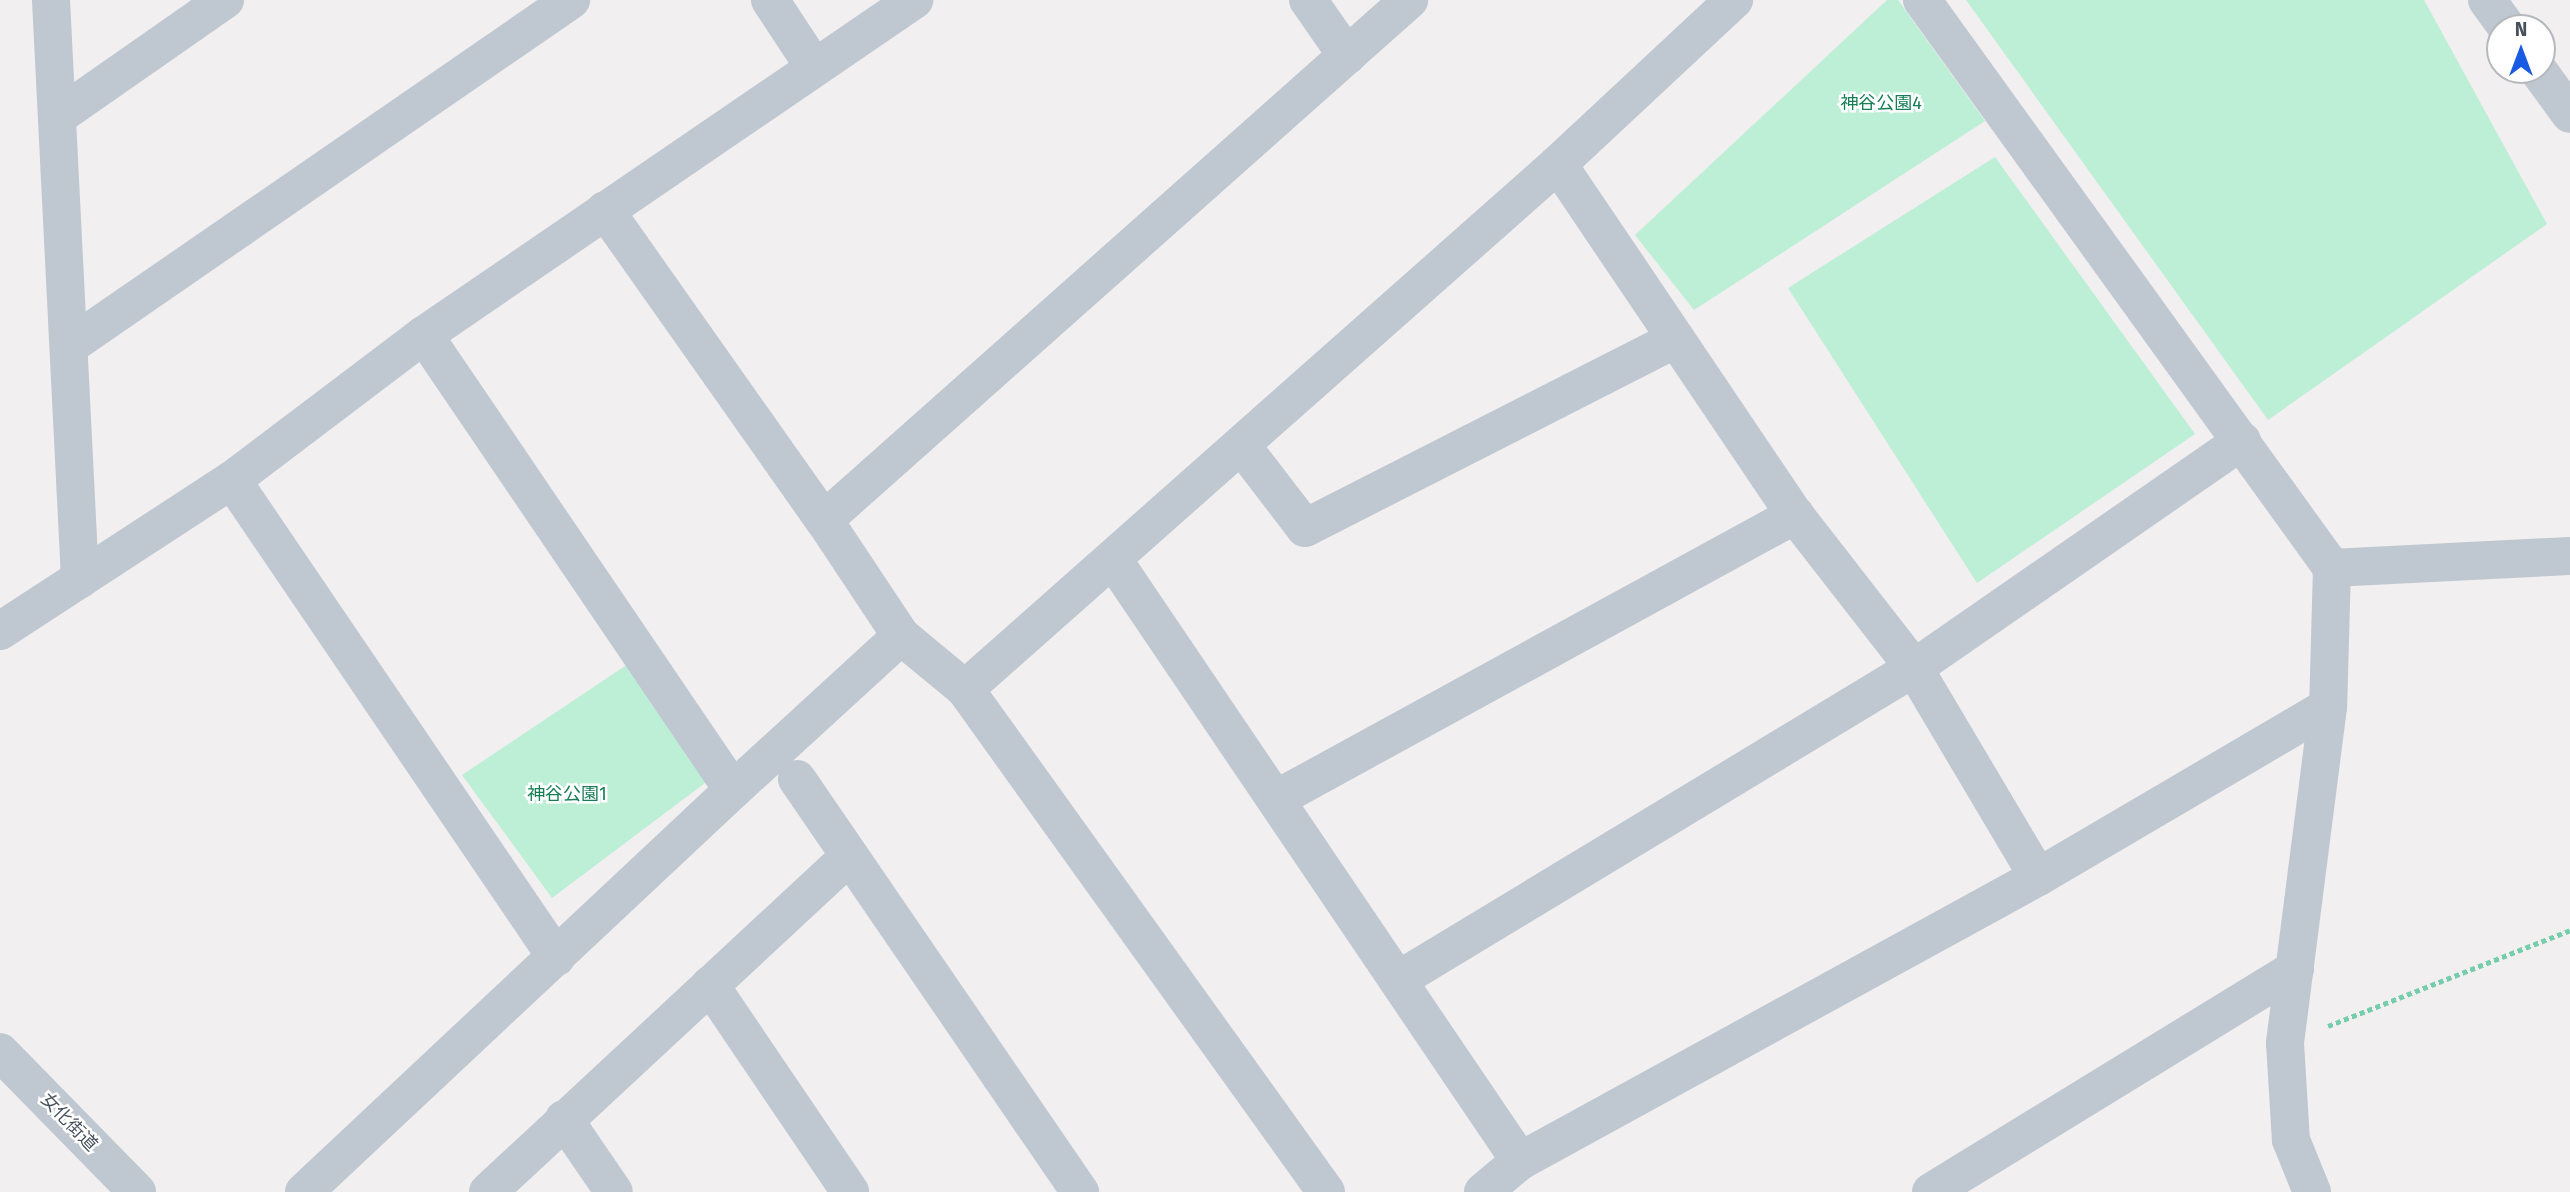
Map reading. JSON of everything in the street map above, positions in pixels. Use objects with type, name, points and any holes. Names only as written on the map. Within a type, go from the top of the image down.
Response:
[{"type":"street","points":[[51,0],[80,579]]},
{"type":"street","points":[[57,117],[225,0]]},
{"type":"street","points":[[69,346],[571,0]]},
{"type":"street","points":[[770,0],[814,67]]},
{"type":"street","points":[[0,631],[232,480],[424,335],[914,0]]},
{"type":"street","points":[[1308,0],[1347,56]]},
{"type":"street","points":[[824,520],[1409,0]]},
{"type":"street","points":[[965,689],[1114,561],[1558,164],[1734,0]]},
{"type":"street","points":[[1922,0],[2332,568],[2328,707],[2285,1043],[2291,1140],[2312,1192]]},
{"type":"street","points":[[2548,84],[2570,114]]},
{"type":"street","points":[[1558,164],[1795,515],[1914,668],[2038,877]]},
{"type":"street","points":[[605,210],[824,520],[901,636],[965,689],[1326,1192]]},
{"type":"street","points":[[424,335],[733,790]]},
{"type":"street","points":[[1242,446],[1305,528],[1676,339]]},
{"type":"street","points":[[1398,981],[1914,668],[2242,441]]},
{"type":"street","points":[[232,480],[556,957]]},
{"type":"street","points":[[1276,799],[1795,515]]},
{"type":"street","points":[[2332,568],[2570,556]]},
{"type":"street","points":[[1114,561],[1520,1161]]},
{"type":"street","points":[[304,1192],[901,636]]},
{"type":"street","points":[[1483,1192],[1520,1161],[2038,877],[2328,707]]},
{"type":"street","points":[[797,779],[1080,1192]]},
{"type":"street","points":[[488,1192],[849,856]]},
{"type":"street","points":[[1931,1192],[2295,969]]},
{"type":"street","points":[[710,985],[850,1192]]},
{"type":"street","name":"女化街道","points":[[0,1052],[137,1192]]},
{"type":"street","points":[[564,1119],[614,1192]]},
{"type":"path","points":[[2285,1043],[2570,930]]},
{"type":"green space","name":"神谷公園4","points":[[1887,0],[1898,0],[1985,121],[1694,310],[1635,235]]},
{"type":"green space","points":[[1966,0],[2424,0],[2547,224],[2268,420]]},
{"type":"green space","points":[[1995,157],[2195,434],[1977,583],[1788,288]]},
{"type":"green space","name":"神谷公園1","points":[[628,664],[709,780],[552,898],[462,775]]}]
